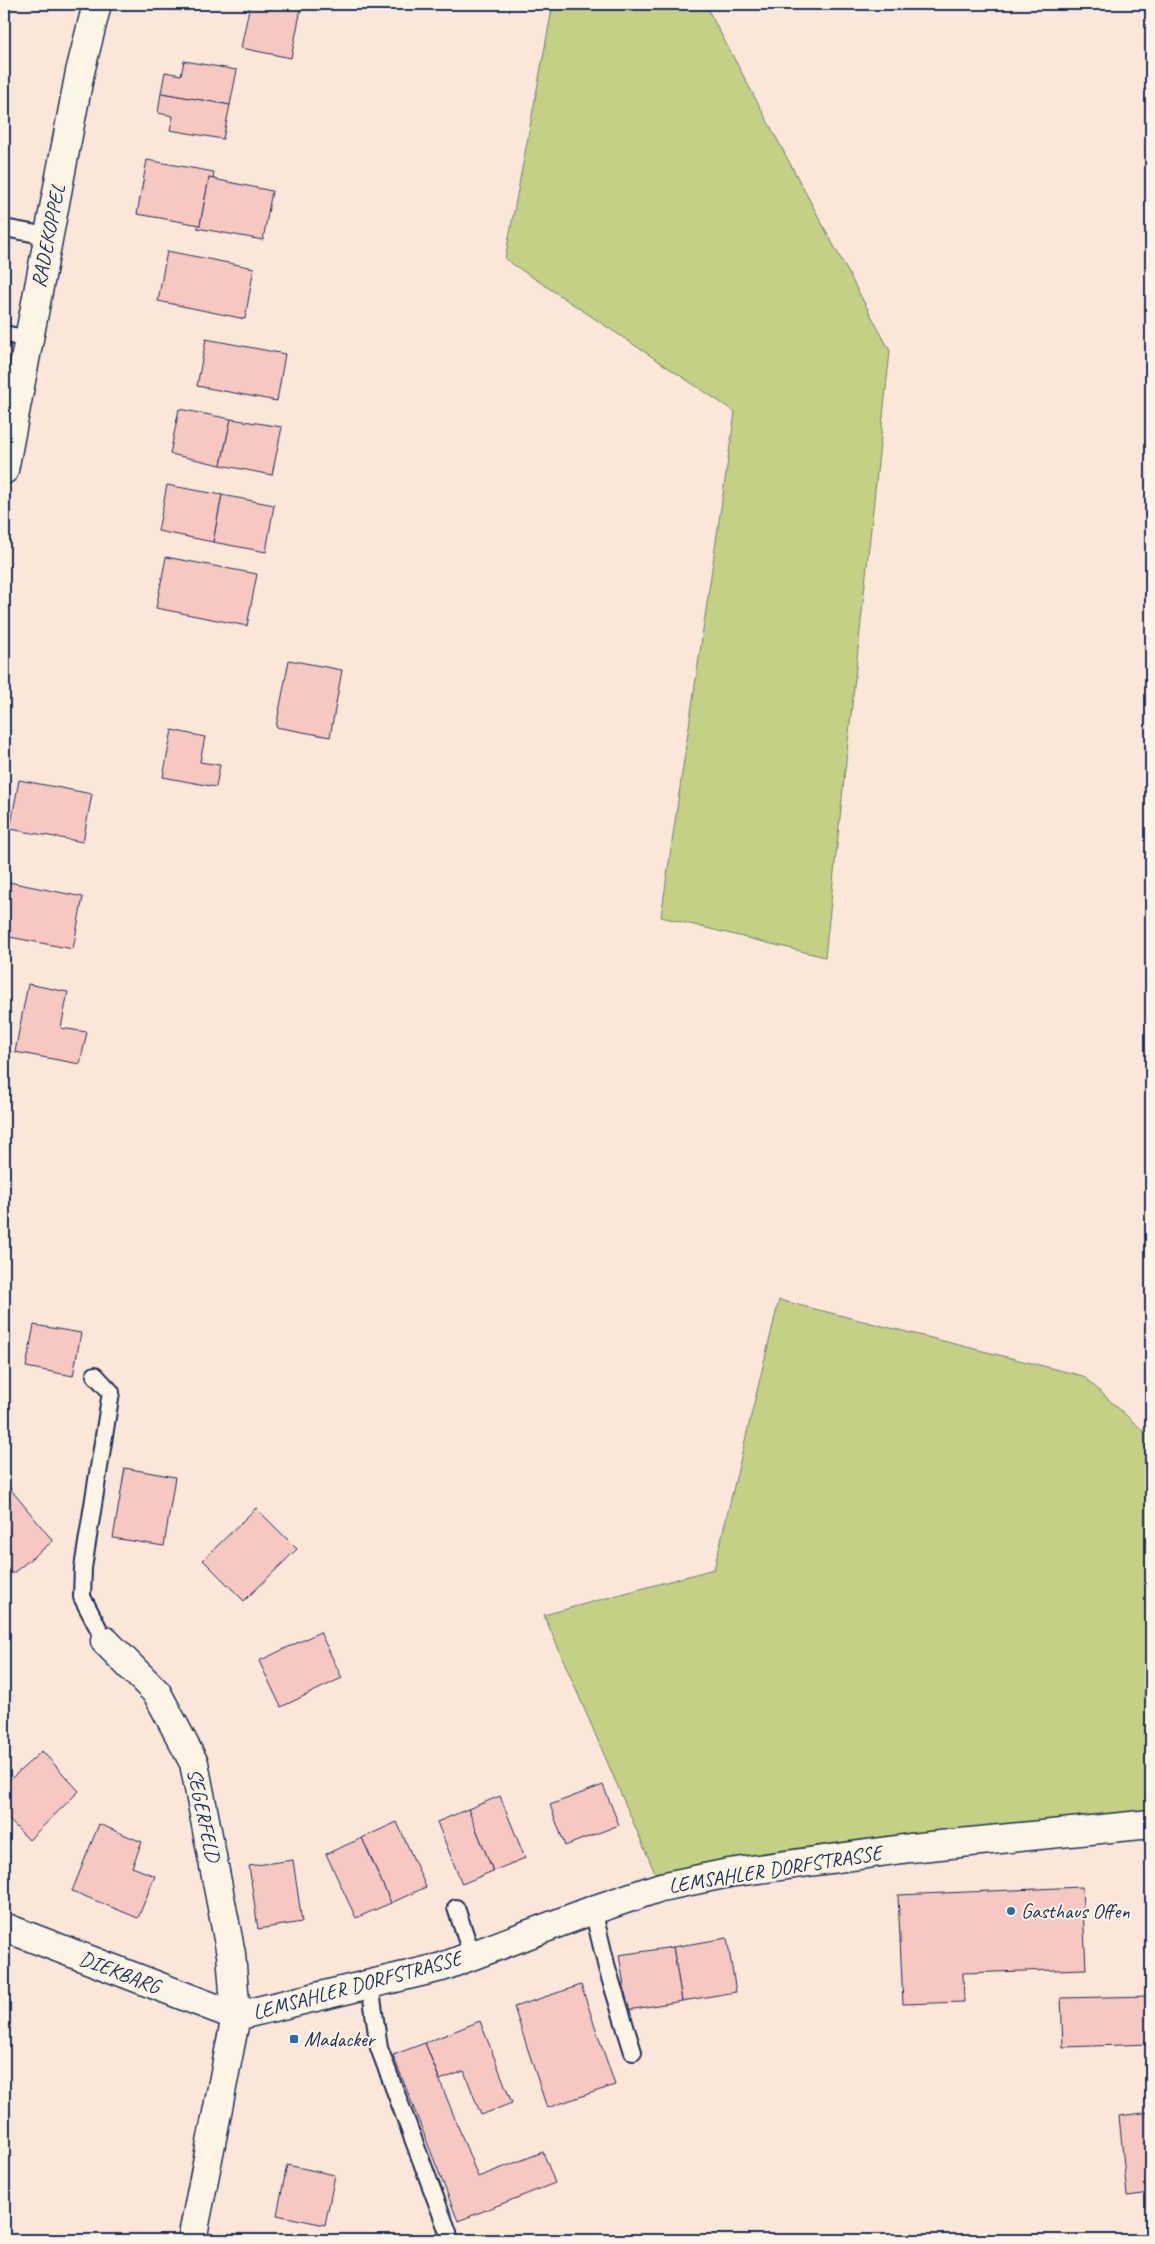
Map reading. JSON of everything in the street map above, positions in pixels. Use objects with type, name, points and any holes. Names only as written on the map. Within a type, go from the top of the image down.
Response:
[{"type":"street","name":"RADEKOPPEL","points":[[4,470],[16,337],[48,236],[80,72],[97,4]]},
{"type":"street","name":"SEGERFELD","points":[[106,1641],[157,1693],[194,1763],[231,1954],[236,2016]]},
{"type":"street","name":"LEMSAHLER DORFSTRASSE","points":[[236,2016],[442,1967],[593,1910],[661,1888],[729,1873],[910,1848],[1151,1824]]},
{"type":"street","name":"DIEKBARG","points":[[4,1927],[236,2016]]},
{"type":"street","points":[[192,2240],[236,2016]]},
{"type":"lane","points":[[4,228],[48,236]]},
{"type":"lane","points":[[95,1375],[111,1392],[83,1568],[82,1597],[106,1641]]},
{"type":"lane","points":[[456,1908],[472,1955]]},
{"type":"lane","points":[[593,1910],[607,1968],[633,2052]]},
{"type":"lane","points":[[370,1984],[379,2048],[448,2232]]},
{"type":"green space","points":[[553,4],[705,4],[890,351],[825,957],[661,917],[735,412],[505,259]]},
{"type":"green space","points":[[779,1300],[1083,1376],[1151,1438],[1151,1824],[661,1887],[544,1615],[714,1569]]},
{"type":"building","points":[[250,4],[302,4],[291,58],[241,48]]},
{"type":"building","points":[[184,61],[237,70],[230,105],[161,93],[165,72],[181,75]]},
{"type":"building","points":[[161,93],[230,105],[223,139],[170,130],[173,116],[158,113]]},
{"type":"building","points":[[147,160],[214,172],[213,179],[209,178],[200,225],[137,214]]},
{"type":"building","points":[[209,178],[272,191],[263,240],[197,228],[200,225]]},
{"type":"building","points":[[167,251],[254,268],[245,319],[158,301]]},
{"type":"building","points":[[206,339],[285,354],[277,401],[197,386]]},
{"type":"building","points":[[179,409],[231,419],[221,465],[170,454]]},
{"type":"building","points":[[231,419],[282,427],[272,475],[221,465]]},
{"type":"building","points":[[167,485],[222,495],[213,542],[158,531]]},
{"type":"building","points":[[222,495],[274,505],[266,552],[213,542]]},
{"type":"building","points":[[166,557],[257,574],[247,626],[156,608]]},
{"type":"building","points":[[289,660],[342,670],[330,737],[276,727]]},
{"type":"building","points":[[172,730],[205,737],[200,762],[220,765],[216,787],[163,777]]},
{"type":"building","points":[[19,780],[92,794],[83,842],[10,829]]},
{"type":"building","points":[[4,881],[83,897],[73,949],[4,936]]},
{"type":"building","points":[[28,984],[68,992],[61,1028],[87,1032],[80,1064],[15,1052]]},
{"type":"building","points":[[34,1325],[81,1333],[73,1376],[26,1367]]},
{"type":"building","points":[[125,1468],[175,1477],[164,1546],[113,1538]]},
{"type":"building","points":[[8,1486],[53,1541],[12,1574],[4,1564],[4,1490]]},
{"type":"building","points":[[256,1508],[297,1549],[244,1601],[203,1560]]},
{"type":"building","points":[[320,1632],[342,1678],[281,1707],[259,1661]]},
{"type":"building","points":[[42,1751],[79,1791],[29,1840],[4,1815],[4,1785]]},
{"type":"building","points":[[603,1785],[619,1825],[565,1846],[550,1805]]},
{"type":"building","points":[[500,1796],[525,1858],[493,1871],[468,1809]]},
{"type":"building","points":[[468,1809],[493,1871],[462,1884],[437,1822]]},
{"type":"building","points":[[397,1822],[426,1887],[391,1903],[362,1838]]},
{"type":"building","points":[[99,1824],[142,1842],[132,1867],[155,1876],[138,1918],[72,1891]]},
{"type":"building","points":[[362,1838],[391,1903],[356,1918],[326,1854]]},
{"type":"building","points":[[293,1860],[302,1922],[258,1929],[249,1866]]},
{"type":"building","points":[[1082,1887],[1086,1969],[963,1973],[964,2002],[903,2004],[898,1895]]},
{"type":"building","points":[[727,1938],[736,1992],[682,2001],[673,1947]]},
{"type":"building","points":[[673,1947],[682,2001],[628,2010],[619,1955]]},
{"type":"building","points":[[581,1985],[615,2085],[547,2108],[514,2007]]},
{"type":"building","points":[[1149,1996],[1150,2044],[1063,2047],[1061,1998]]},
{"type":"building","points":[[480,2021],[512,2103],[481,2115],[464,2071],[440,2080],[425,2043]]},
{"type":"building","points":[[425,2043],[478,2177],[543,2152],[555,2183],[458,2221],[393,2055]]},
{"type":"building","points":[[1151,2112],[1151,2193],[1127,2196],[1119,2116]]},
{"type":"building","points":[[287,2165],[335,2175],[325,2225],[277,2215]]},
{"type":"place","name":"Gasthaus Offen","points":[[1011,1911]]},
{"type":"place","name":"Madacker","points":[[294,2039]]}]
